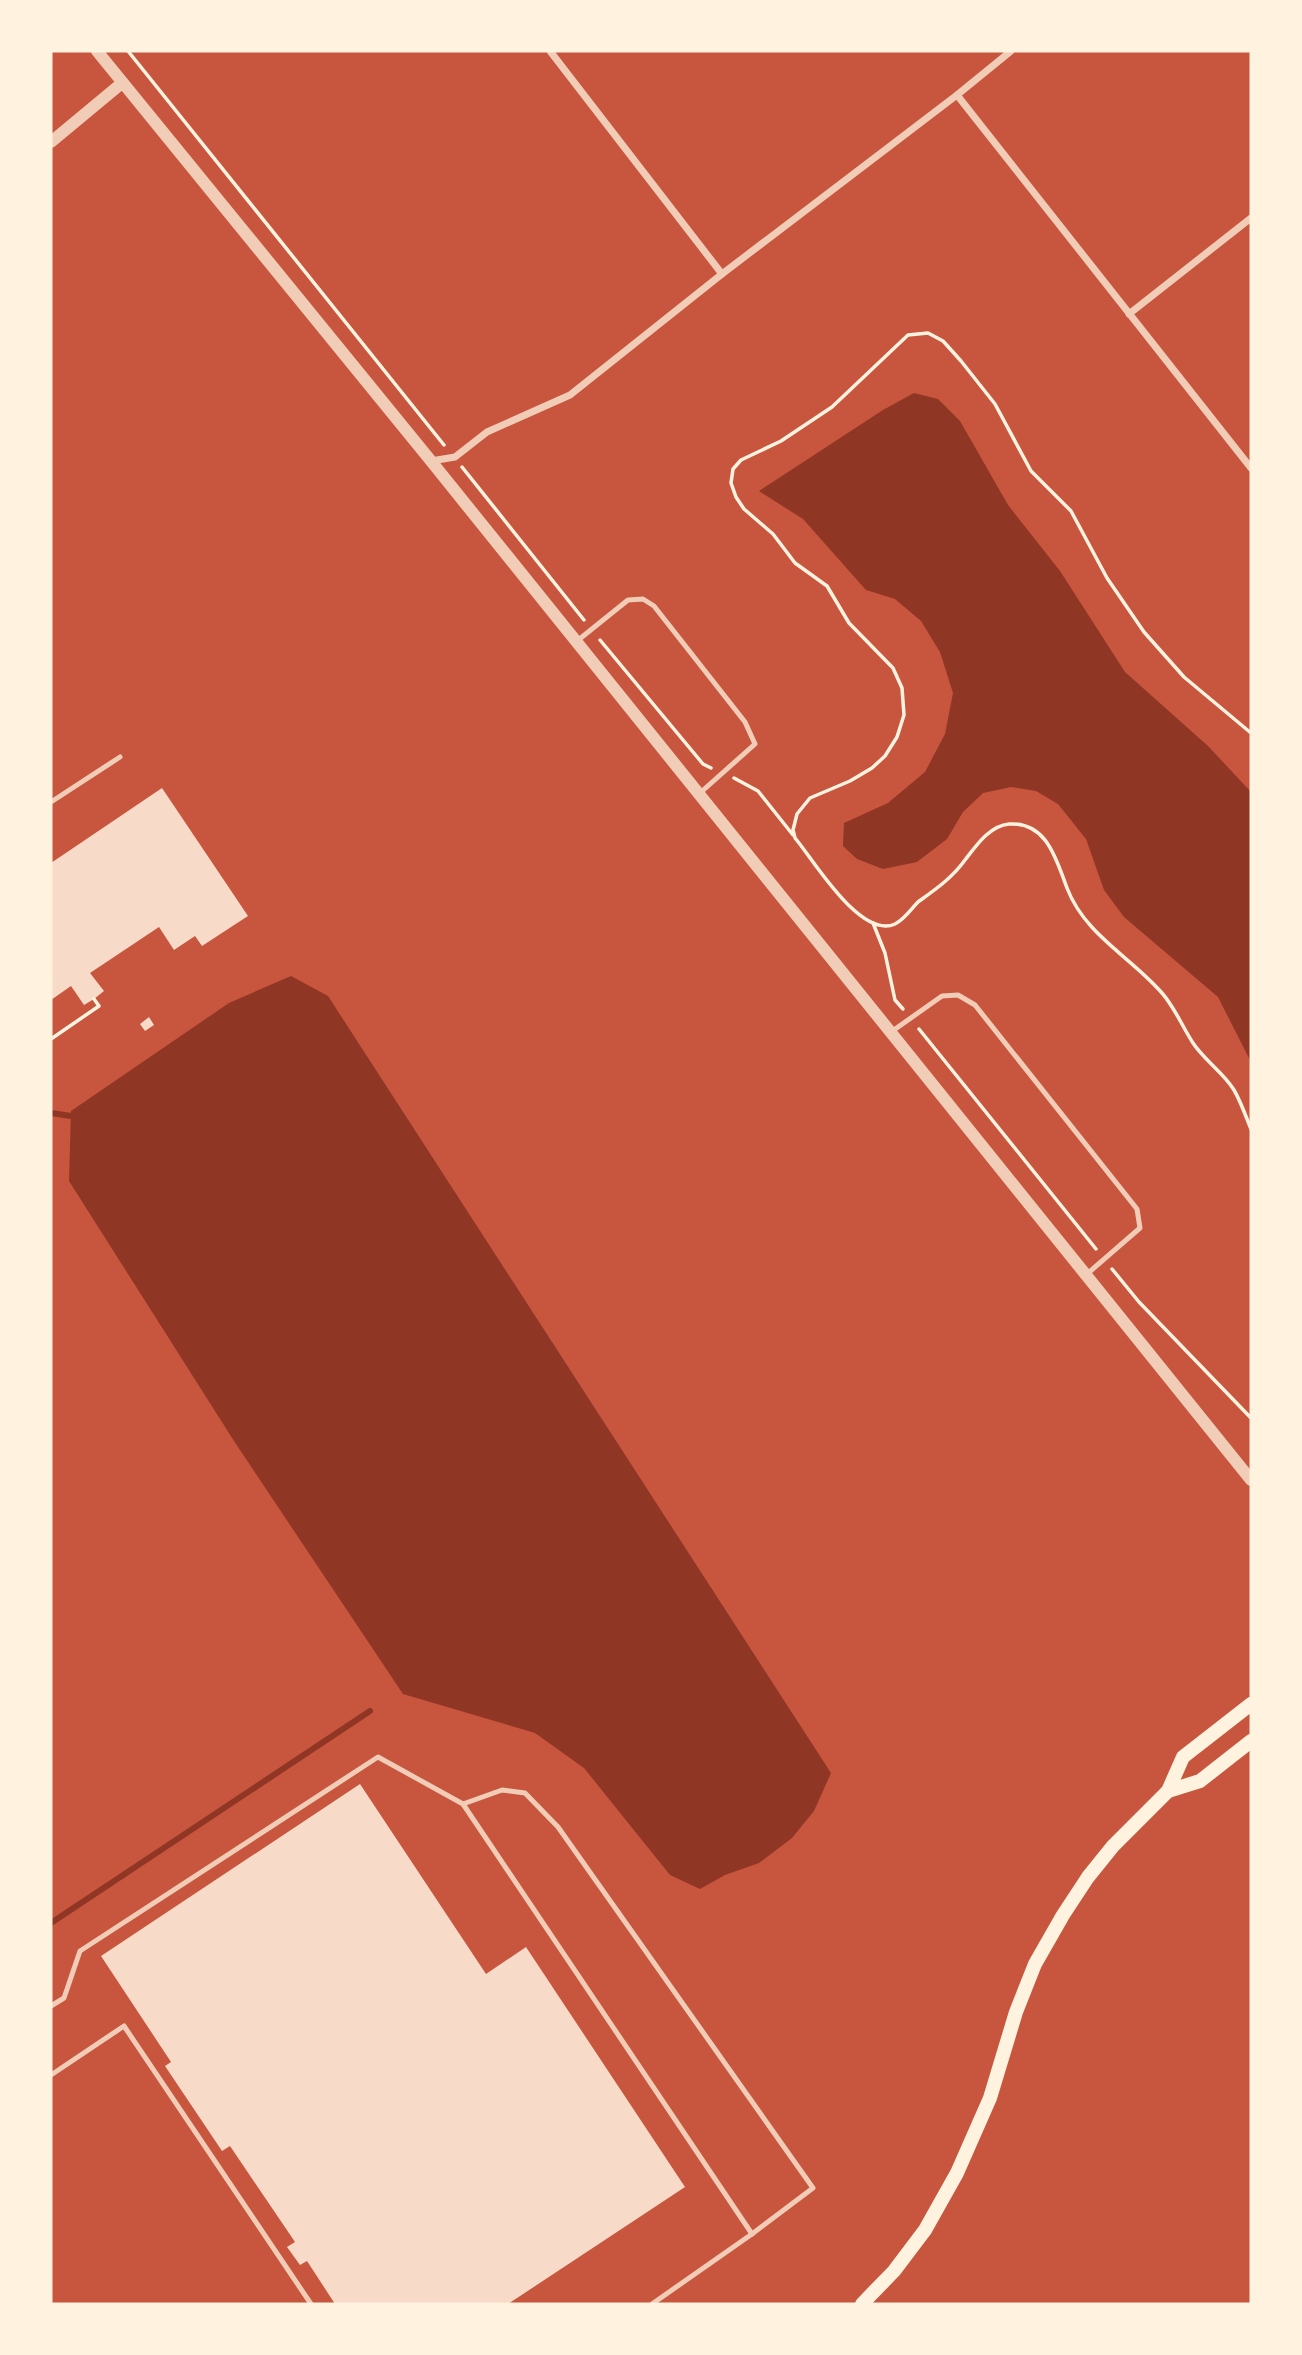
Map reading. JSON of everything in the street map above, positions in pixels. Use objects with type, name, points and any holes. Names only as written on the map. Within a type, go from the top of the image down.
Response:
[{"type":"main road","points":[[865,2303],[925,2230],[957,2173],[987,2107],[1016,2012],[1035,1964],[1063,1915],[1113,1846],[1168,1791],[1183,1757],[1251,1704]]},
{"type":"main road","points":[[1168,1791],[1200,1781],[1251,1741]]},
{"type":"street","points":[[96,51],[432,461],[1251,1480]]},
{"type":"street","points":[[562,51],[552,54],[722,274]]},
{"type":"street","points":[[432,461],[454,457],[487,432],[570,395],[1010,51]]},
{"type":"street","points":[[51,142],[122,83]]},
{"type":"street","points":[[957,95],[1251,468]]},
{"type":"street","points":[[1129,314],[1251,218]]},
{"type":"lane","points":[[577,641],[628,600],[643,599],[654,606],[753,735],[755,744],[699,793]]},
{"type":"lane","points":[[51,802],[120,757]]},
{"type":"lane","points":[[891,1032],[942,996],[958,995],[975,1006],[1138,1209],[1140,1228],[1086,1274]]},
{"type":"lane","points":[[51,2006],[64,1998],[80,1951],[378,1757],[463,1804],[752,2234]]},
{"type":"lane","points":[[463,1804],[502,1790],[525,1793],[558,1827],[813,2188],[652,2304]]},
{"type":"lane","points":[[51,2075],[124,2026],[311,2304]]},
{"type":"path","points":[[1251,733],[1184,677],[1144,632],[1107,578],[1071,511],[1031,471],[995,404],[943,341],[928,333],[908,335],[852,390],[813,422],[781,442],[741,460],[733,469],[730,483],[744,509],[773,534],[795,563],[827,586],[849,623],[893,668],[902,688],[904,715],[897,737],[885,756],[872,768],[850,781],[810,799],[797,814],[793,830],[795,838],[850,908],[864,920],[881,926],[895,924],[954,875],[981,839],[993,830],[1006,824],[1027,825],[1044,836],[1069,892],[1085,919],[1104,941],[1163,993],[1193,1043],[1234,1088],[1251,1129]]},
{"type":"path","points":[[873,923],[885,953],[895,1000],[1139,1302],[1251,1418]]},
{"type":"path","points":[[51,1039],[99,1006],[94,999]]},
{"type":"shaded area","points":[[914,393],[938,399],[960,421],[1008,505],[1060,571],[1125,672],[1208,746],[1251,792],[1251,1062],[1218,997],[1124,917],[1104,890],[1086,839],[1058,804],[1036,791],[1011,787],[983,793],[963,812],[947,839],[917,862],[883,869],[857,859],[843,846],[844,823],[888,803],[925,772],[945,734],[953,693],[940,652],[921,621],[895,599],[866,590],[803,519],[759,491],[883,410]]},
{"type":"shaded area","points":[[291,976],[328,996],[831,1773],[814,1811],[792,1838],[759,1863],[725,1875],[700,1889],[670,1875],[584,1768],[535,1733],[403,1694],[234,1441],[69,1181],[71,1111],[229,1003]]},
{"type":"building","points":[[162,788],[248,916],[202,946],[195,936],[174,950],[159,927],[90,973],[104,991],[94,999],[84,1005],[71,986],[51,1000],[51,863]]},
{"type":"building","points":[[149,1017],[154,1025],[145,1031],[140,1024]]},
{"type":"building","points":[[360,1784],[486,1974],[526,1947],[685,2187],[508,2304],[335,2304],[307,2261],[300,2265],[287,2247],[295,2242],[230,2146],[222,2151],[165,2066],[171,2062],[101,1956]]},
{"type":"waterway","points":[[51,1113],[71,1116]]},
{"type":"waterway","points":[[51,1923],[370,1711]]}]
